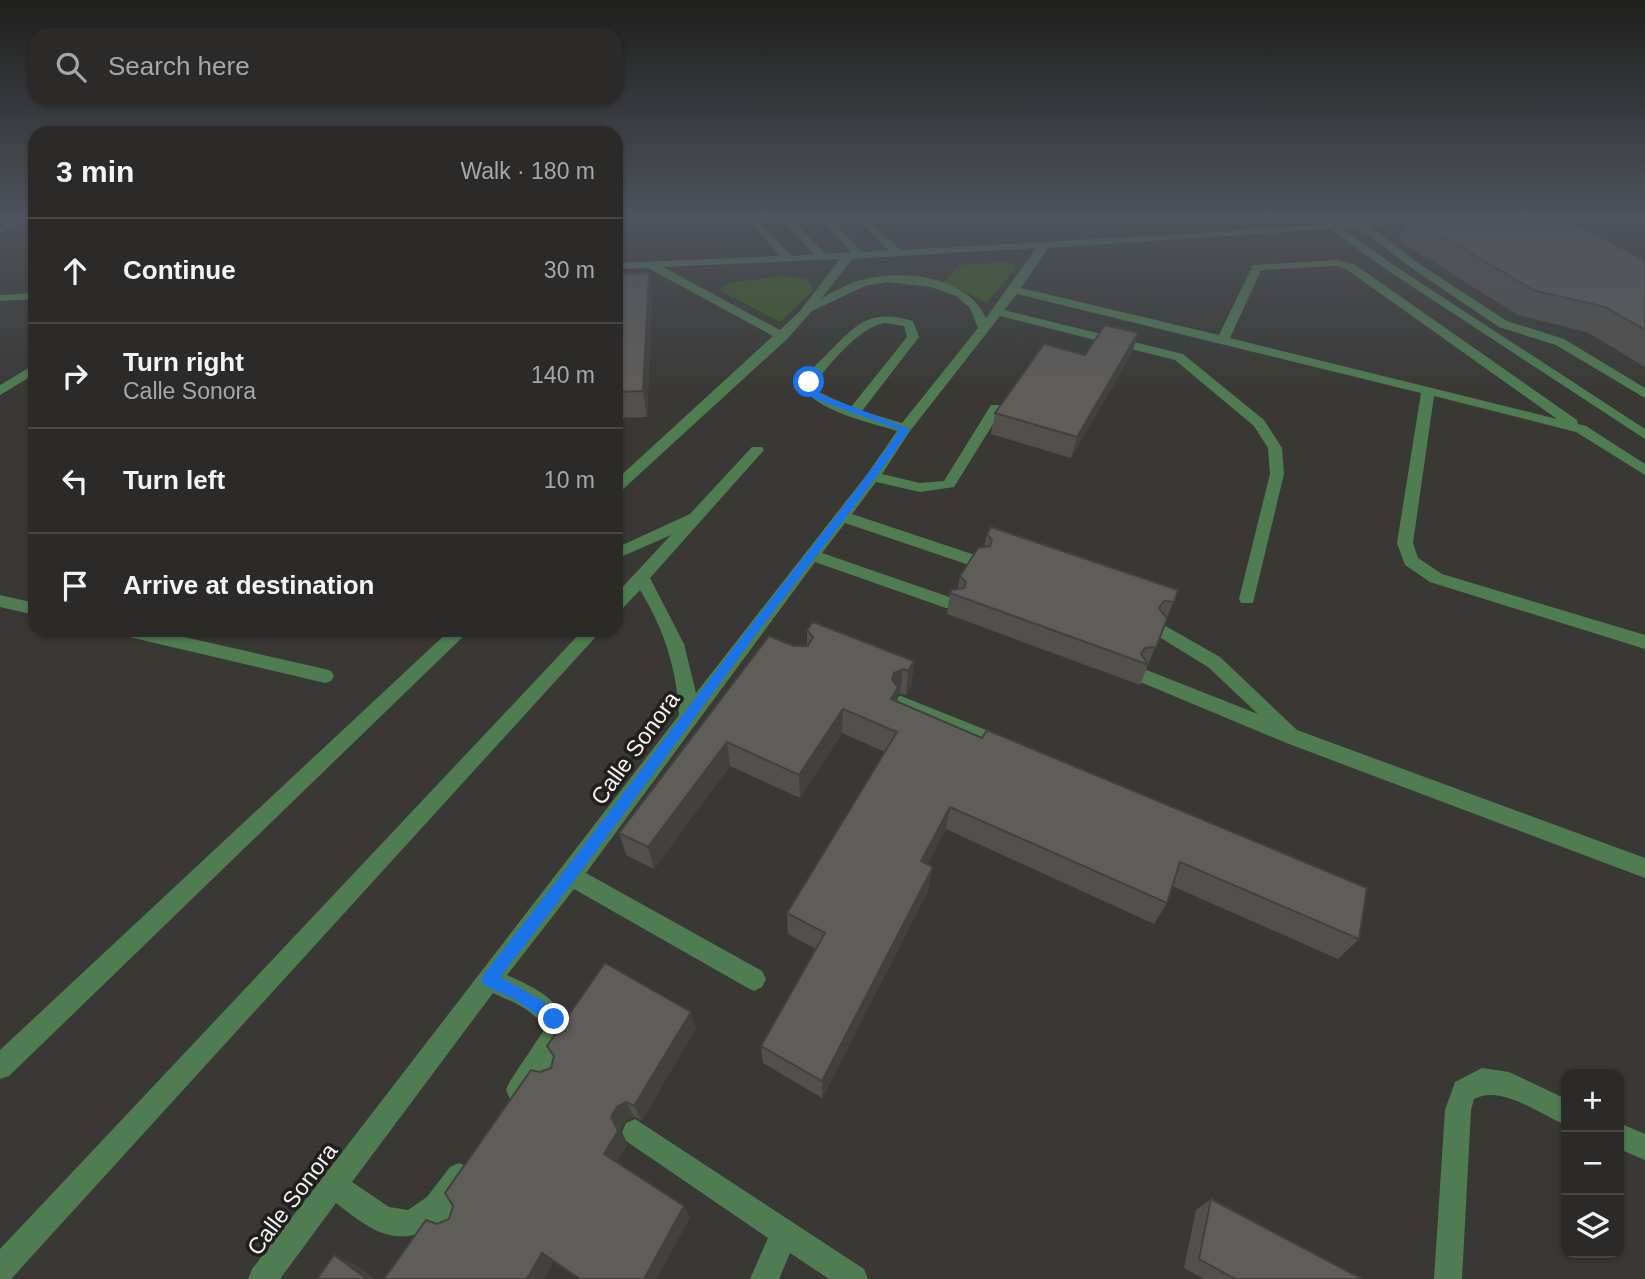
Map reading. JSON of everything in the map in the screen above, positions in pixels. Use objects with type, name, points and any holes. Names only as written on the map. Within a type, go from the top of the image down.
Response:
[{"type":"street","points":[[669,275],[783,336]]},
{"type":"street","points":[[623,482],[783,336],[837,275]]},
{"type":"street","name":"Calle Sonora","points":[[262,1279],[489,979],[571,876],[746,640],[873,476],[905,429],[1024,275]]},
{"type":"street","points":[[1223,340],[1253,275]]},
{"type":"street","points":[[1362,275],[1581,429],[1645,470]]},
{"type":"street","points":[[1401,275],[1645,435]]},
{"type":"street","points":[[1429,275],[1503,324],[1560,342],[1645,394]]},
{"type":"street","points":[[804,314],[862,283],[899,279],[924,282],[961,293],[978,310],[984,329]]},
{"type":"street","points":[[1014,290],[1581,429]]},
{"type":"street","points":[[0,298],[28,296]]},
{"type":"street","points":[[997,313],[1179,357],[1259,423],[1275,448],[1277,474],[1247,599]]},
{"type":"street","points":[[855,411],[913,337],[909,324],[885,318],[863,324],[813,375],[809,387],[816,396],[855,411],[905,429]]},
{"type":"street","points":[[1482,328],[1503,324]]},
{"type":"street","points":[[0,391],[28,373]]},
{"type":"street","points":[[1428,391],[1405,543],[1411,561],[1436,578],[1645,642]]},
{"type":"street","points":[[873,476],[920,488],[937,488],[949,484],[996,408]]},
{"type":"street","points":[[623,597],[757,450]]},
{"type":"street","points":[[623,551],[697,516]]},
{"type":"street","points":[[842,516],[978,562]]},
{"type":"street","points":[[812,555],[952,604]]},
{"type":"street","points":[[641,578],[666,617],[688,682],[689,717]]},
{"type":"street","points":[[0,601],[28,607]]},
{"type":"street","points":[[1162,630],[1214,662],[1296,738]]},
{"type":"street","points":[[155,637],[325,676]]},
{"type":"street","points":[[0,1067],[453,637]]},
{"type":"street","points":[[436,653],[462,637]]},
{"type":"street","points":[[0,1270],[587,637]]},
{"type":"street","points":[[746,640],[766,648]]},
{"type":"street","points":[[1144,676],[1296,738],[1645,868]]},
{"type":"street","points":[[901,703],[1028,756]]},
{"type":"street","points":[[571,876],[754,979]]},
{"type":"street","points":[[489,979],[522,995],[548,1012],[554,1019],[556,1031],[544,1069],[506,1108]]},
{"type":"street","points":[[1448,1279],[1458,1110],[1464,1091],[1482,1081],[1509,1086],[1561,1110]]},
{"type":"street","points":[[635,1132],[854,1279]]},
{"type":"street","points":[[1624,1138],[1645,1147]]},
{"type":"street","points":[[334,1185],[364,1208],[395,1225],[408,1224],[444,1213],[476,1152]]},
{"type":"street","points":[[764,1279],[785,1233]]},
{"type":"green space","points":[[950,275],[1010,275],[987,303],[944,282]]},
{"type":"green space","points":[[783,276],[806,279],[811,284],[812,291],[780,322],[719,290],[729,283]]},
{"type":"building","points":[[623,275],[649,275],[643,391],[623,392]]},
{"type":"building","points":[[1507,275],[1645,275],[1645,330],[1605,307],[1533,290]]},
{"type":"building","points":[[1105,325],[1138,333],[1077,437],[995,413],[1044,344],[1085,355]]},
{"type":"building","points":[[991,527],[1178,590],[1174,602],[1164,601],[1159,608],[1167,619],[1156,647],[1145,648],[1141,654],[1149,665],[950,593],[952,590],[964,588],[966,582],[960,576],[978,548],[990,546],[992,540],[987,534]]},
{"type":"building","points":[[813,622],[914,661],[908,671],[903,669],[894,673],[892,680],[898,687],[891,699],[982,738],[987,730],[1367,888],[1359,939],[1180,862],[1167,903],[950,807],[921,861],[933,867],[822,1081],[761,1046],[825,933],[787,913],[897,732],[843,709],[799,775],[727,742],[648,847],[619,833],[769,636],[794,646],[808,646],[813,637],[807,630]]},
{"type":"building","points":[[605,963],[691,1012],[634,1106],[626,1102],[617,1107],[611,1117],[618,1131],[604,1154],[684,1206],[644,1279],[580,1279],[542,1253],[527,1279],[384,1279],[426,1220],[437,1224],[449,1219],[453,1206],[445,1193],[531,1070],[540,1072],[551,1068],[554,1056],[547,1046]]},
{"type":"building","points":[[1211,1199],[1362,1279],[1235,1279],[1199,1259]]},
{"type":"building","points":[[334,1255],[367,1279],[317,1279]]},
{"type":"route","points":[[554,1019],[522,995],[489,979],[571,876],[746,640],[873,476],[905,429],[816,396],[809,387],[809,382]]}]
